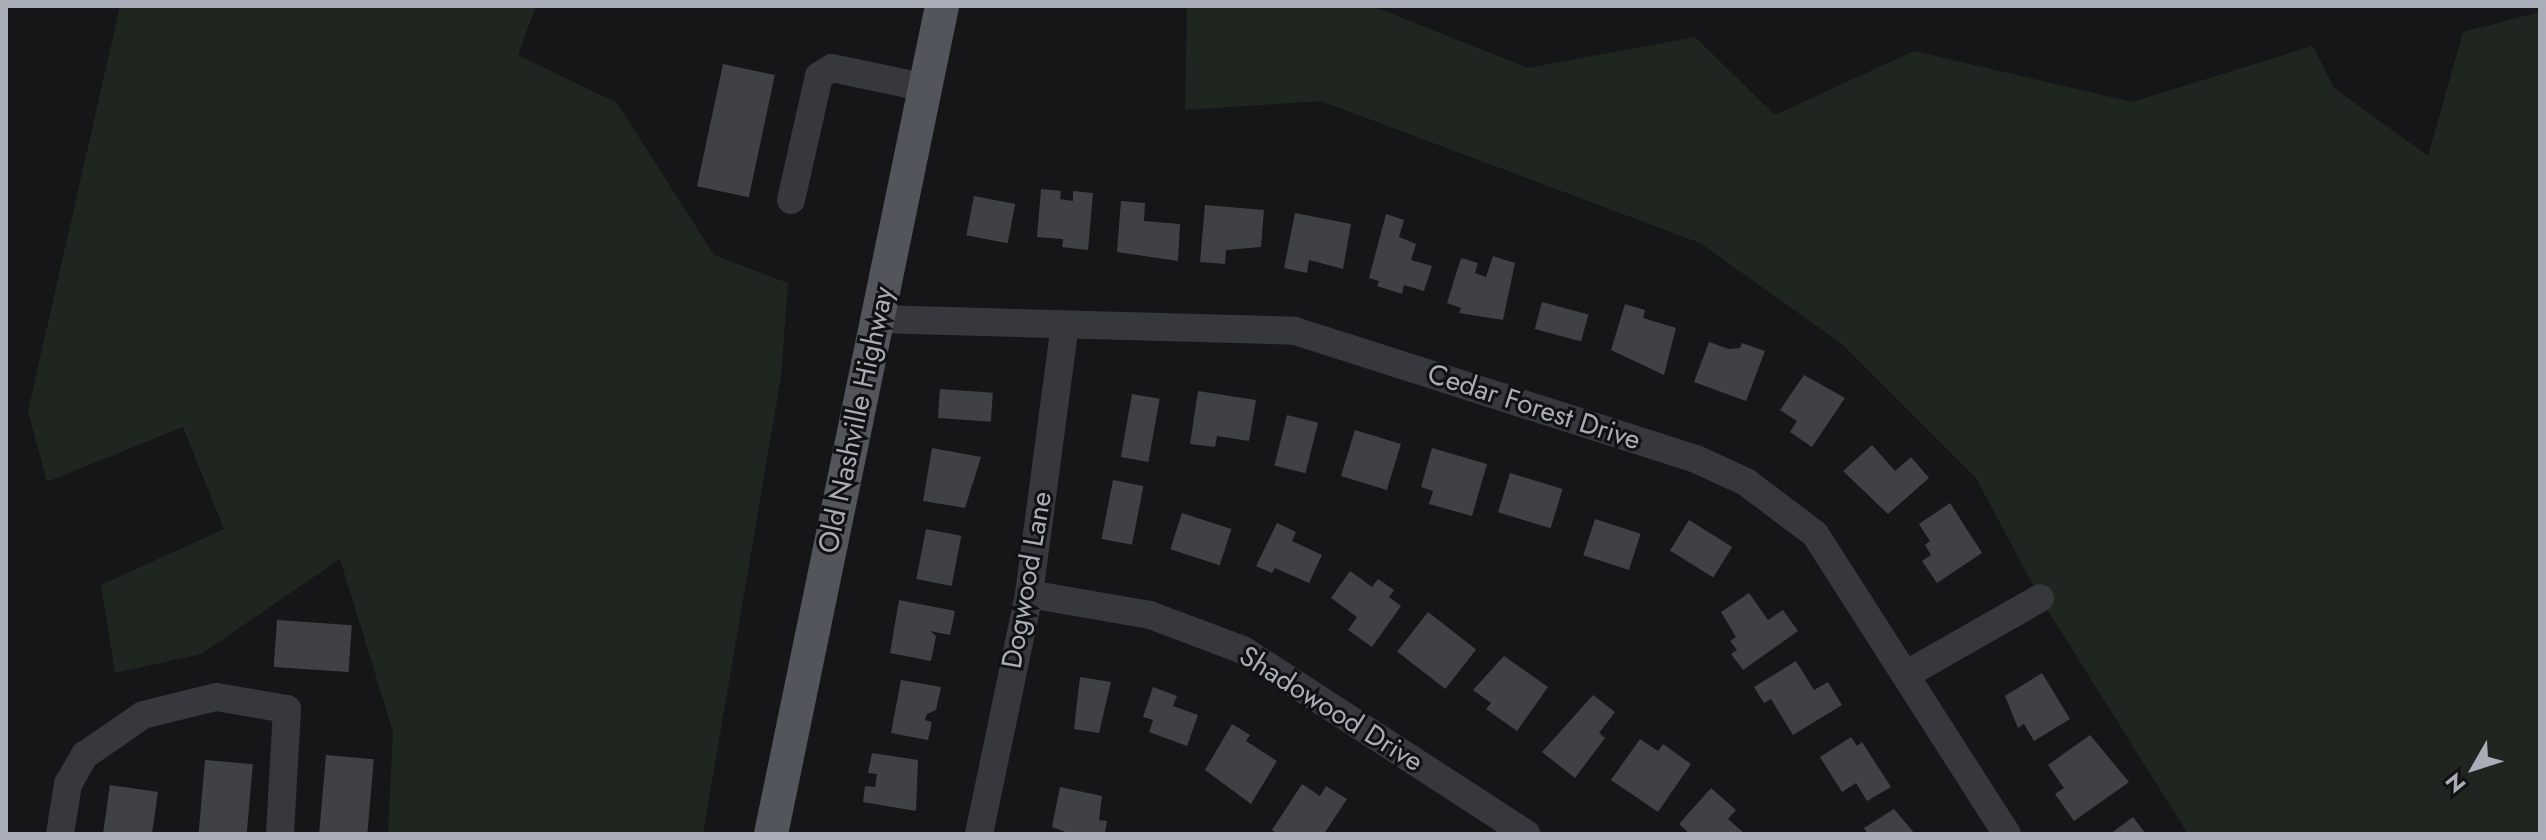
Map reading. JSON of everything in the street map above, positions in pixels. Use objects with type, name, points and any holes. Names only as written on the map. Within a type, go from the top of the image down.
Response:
[{"type":"main road","name":"Old Nashville Highway","points":[[771,834],[942,6]]},
{"type":"street","points":[[791,200],[819,76],[832,68],[927,88]]},
{"type":"street","name":"Cedar Forest Drive","points":[[877,319],[1295,331],[1696,459],[1746,482],[1815,534],[2007,834]]},
{"type":"street","name":"Dogwood Lane","points":[[979,834],[1029,594],[1065,325]]},
{"type":"street","name":"Shadowood Drive","points":[[1029,594],[1150,615],[1243,650],[1526,834]]},
{"type":"street","points":[[1907,674],[2040,598]]},
{"type":"street","points":[[60,834],[68,784],[85,755],[143,715],[216,697],[287,709],[280,834]]},
{"type":"shaded area","points":[[120,6],[536,6],[518,55],[617,103],[714,255],[788,283],[781,377],[703,834],[388,834],[393,732],[340,559],[201,654],[115,673],[101,585],[224,529],[183,427],[47,482],[28,411]]},
{"type":"shaded area","points":[[1187,6],[1372,6],[1528,68],[1695,37],[1775,115],[1914,51],[2132,102],[2313,46],[2334,88],[2428,156],[2463,32],[2540,12],[2540,834],[2188,834],[2040,598],[1976,478],[1842,344],[1700,243],[1321,101],[1185,110]]},
{"type":"building","points":[[723,64],[775,75],[749,197],[697,186]]},
{"type":"building","points":[[1041,189],[1061,191],[1060,199],[1073,201],[1073,191],[1093,193],[1088,250],[1062,247],[1063,239],[1037,237]]},
{"type":"building","points":[[974,196],[1015,204],[1008,243],[966,235]]},
{"type":"building","points":[[1121,201],[1145,203],[1144,221],[1180,224],[1178,261],[1117,252]]},
{"type":"building","points":[[1205,205],[1264,210],[1261,247],[1226,250],[1225,264],[1200,262]]},
{"type":"building","points":[[1295,213],[1351,224],[1343,269],[1309,260],[1307,273],[1284,268]]},
{"type":"building","points":[[1386,214],[1404,220],[1399,237],[1416,244],[1411,260],[1432,266],[1424,291],[1404,285],[1402,294],[1377,286],[1379,281],[1369,278]]},
{"type":"building","points":[[1493,256],[1515,263],[1503,320],[1459,313],[1461,308],[1447,303],[1461,258],[1478,263],[1475,273],[1486,277]]},
{"type":"building","points":[[1542,302],[1588,314],[1581,341],[1535,329]]},
{"type":"building","points":[[1625,304],[1645,310],[1643,318],[1676,328],[1664,375],[1611,350]]},
{"type":"building","points":[[1709,342],[1729,349],[1740,348],[1742,343],[1765,351],[1746,401],[1694,382]]},
{"type":"building","points":[[1804,375],[1845,398],[1812,447],[1790,432],[1797,421],[1780,410]]},
{"type":"building","points":[[940,389],[993,393],[991,422],[938,418]]},
{"type":"building","points":[[1198,391],[1256,400],[1249,441],[1217,436],[1215,447],[1190,444]]},
{"type":"building","points":[[1132,394],[1160,399],[1148,462],[1121,457]]},
{"type":"building","points":[[1287,415],[1318,423],[1305,473],[1274,465]]},
{"type":"building","points":[[1355,430],[1401,444],[1387,490],[1341,476]]},
{"type":"building","points":[[1872,445],[1895,471],[1911,457],[1929,478],[1888,514],[1843,471]]},
{"type":"building","points":[[932,448],[981,457],[965,508],[923,501]]},
{"type":"building","points":[[1432,448],[1487,464],[1472,516],[1429,504],[1433,491],[1421,487]]},
{"type":"building","points":[[1510,473],[1563,489],[1551,528],[1498,512]]},
{"type":"building","points":[[1113,480],[1143,486],[1132,545],[1102,539]]},
{"type":"building","points":[[1950,503],[1982,553],[1937,583],[1922,561],[1931,555],[1925,545],[1930,541],[1919,524]]},
{"type":"building","points":[[1182,513],[1231,529],[1220,565],[1170,549]]},
{"type":"building","points":[[1595,519],[1641,534],[1629,570],[1583,555]]},
{"type":"building","points":[[1689,520],[1732,547],[1713,578],[1670,551]]},
{"type":"building","points":[[1277,523],[1296,532],[1292,541],[1322,555],[1309,583],[1275,568],[1272,573],[1256,566]]},
{"type":"building","points":[[926,529],[961,536],[952,586],[916,579]]},
{"type":"building","points":[[1350,571],[1372,587],[1378,579],[1394,590],[1389,597],[1401,606],[1372,647],[1348,630],[1357,617],[1331,598]]},
{"type":"building","points":[[1749,593],[1768,620],[1783,610],[1798,631],[1743,670],[1731,654],[1737,650],[1730,641],[1736,637],[1721,612]]},
{"type":"building","points":[[899,600],[955,611],[950,635],[930,631],[936,636],[931,661],[890,653]]},
{"type":"building","points":[[1428,612],[1476,650],[1445,689],[1397,651]]},
{"type":"building","points":[[277,620],[352,625],[349,672],[274,667]]},
{"type":"building","points":[[1504,656],[1548,687],[1517,731],[1486,709],[1491,703],[1473,690]]},
{"type":"building","points":[[1796,661],[1814,690],[1828,682],[1842,705],[1793,735],[1771,699],[1764,703],[1754,687]]},
{"type":"building","points":[[2042,673],[2070,719],[2034,741],[2024,724],[2018,728],[2005,696]]},
{"type":"building","points":[[1080,677],[1111,682],[1099,733],[1074,729]]},
{"type":"building","points":[[901,680],[941,687],[936,710],[927,714],[925,720],[932,722],[928,740],[891,733]]},
{"type":"building","points":[[1153,687],[1177,696],[1173,706],[1198,715],[1187,746],[1149,732],[1153,720],[1143,717]]},
{"type":"building","points":[[1593,695],[1615,712],[1599,733],[1605,738],[1575,778],[1542,752]]},
{"type":"building","points":[[1232,724],[1250,735],[1246,741],[1277,761],[1251,804],[1205,770]]},
{"type":"building","points":[[2090,735],[2129,782],[2074,821],[2055,794],[2064,788],[2048,765]]},
{"type":"building","points":[[1851,737],[1857,746],[1862,742],[1891,787],[1867,801],[1856,783],[1842,792],[1820,757]]},
{"type":"building","points":[[1640,739],[1658,751],[1663,744],[1691,764],[1658,812],[1611,780]]},
{"type":"building","points":[[872,753],[918,760],[916,811],[863,802],[865,786],[875,787],[877,774],[868,773]]},
{"type":"building","points":[[326,755],[374,759],[367,834],[319,834]]},
{"type":"building","points":[[205,760],[253,764],[247,834],[199,834]]},
{"type":"building","points":[[1302,784],[1320,796],[1326,786],[1347,799],[1324,834],[1278,834],[1272,830]]},
{"type":"building","points":[[110,785],[158,792],[152,834],[103,834]]},
{"type":"building","points":[[1060,787],[1102,796],[1099,820],[1107,821],[1105,832],[1071,834],[1052,827]]},
{"type":"building","points":[[1711,788],[1736,810],[1728,819],[1745,834],[1690,834],[1679,824]]},
{"type":"building","points":[[1894,809],[1915,834],[1868,834],[1864,828]]},
{"type":"building","points":[[2133,817],[2146,834],[2110,834]]}]
